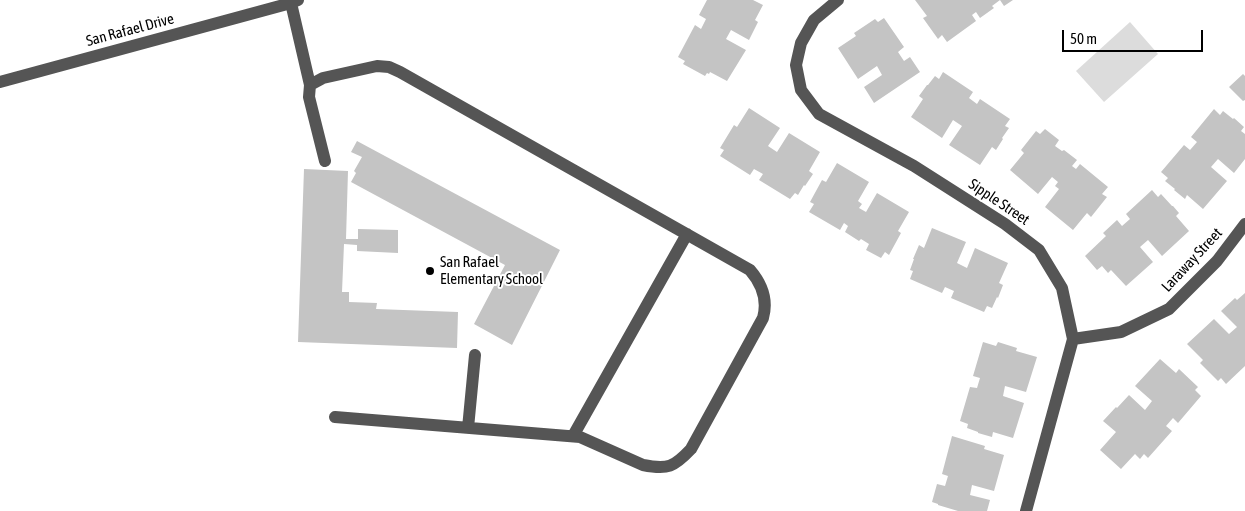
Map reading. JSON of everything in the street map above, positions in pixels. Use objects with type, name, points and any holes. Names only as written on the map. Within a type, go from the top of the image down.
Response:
[{"type":"street","name":"Sipple Street","points":[[838,0],[814,20],[801,43],[796,65],[801,90],[819,114],[914,166],[1005,224],[1039,250],[1062,288],[1073,339],[1026,511]]},
{"type":"street","name":"San Rafael Drive","points":[[0,82],[294,2]]},
{"type":"street","points":[[294,2],[310,85],[309,97],[325,161]]},
{"type":"street","points":[[310,85],[324,78],[350,72],[377,66],[389,67],[750,270],[762,288],[765,309],[763,318],[692,449],[672,466],[664,468],[643,465],[580,437],[335,417]]},
{"type":"street","name":"Laraway Street","points":[[1073,339],[1121,332],[1168,309],[1217,261],[1245,224]]},
{"type":"street","points":[[573,436],[687,234]]},
{"type":"street","points":[[468,428],[475,355]]},
{"type":"shaded area","points":[[1130,22],[1158,54],[1104,102],[1076,71]]},
{"type":"building","points":[[707,0],[753,0],[763,5],[755,20],[758,22],[749,40],[731,30],[726,39],[746,50],[727,81],[710,72],[705,76],[683,64],[685,61],[678,57],[695,25],[701,29],[706,19],[699,15]]},
{"type":"building","points":[[915,0],[1000,0],[992,6],[994,8],[980,18],[976,12],[972,15],[976,21],[947,42],[942,35],[938,39],[923,18],[927,16]]},
{"type":"building","points":[[1000,0],[1013,0],[1004,6]]},
{"type":"building","points":[[884,18],[904,47],[898,52],[904,61],[910,57],[920,72],[874,103],[864,87],[882,75],[877,66],[858,79],[838,48],[856,36],[854,33],[875,19],[878,22]]},
{"type":"building","points":[[943,72],[973,92],[969,98],[977,104],[980,99],[1010,119],[1005,126],[1009,128],[996,150],[992,147],[980,165],[949,145],[962,126],[953,120],[942,138],[911,117],[923,99],[919,96],[935,76],[939,79]]},
{"type":"building","points":[[1243,74],[1245,76],[1245,100],[1243,101],[1229,87]]},
{"type":"building","points":[[749,108],[780,128],[768,146],[777,152],[789,133],[820,152],[809,171],[813,174],[798,195],[795,193],[790,199],[759,180],[763,174],[754,169],[750,175],[720,156],[724,150],[720,148],[734,125],[737,127]]},
{"type":"building","points":[[1214,109],[1220,115],[1223,111],[1244,127],[1241,131],[1245,134],[1245,159],[1234,173],[1218,159],[1211,167],[1227,181],[1203,209],[1187,195],[1185,199],[1174,190],[1165,181],[1168,178],[1161,172],[1184,145],[1190,150],[1197,142],[1191,137]]},
{"type":"building","points":[[1045,129],[1059,140],[1055,146],[1077,160],[1072,166],[1076,169],[1080,164],[1108,187],[1102,194],[1107,197],[1091,217],[1087,213],[1073,230],[1045,207],[1059,189],[1055,186],[1058,182],[1052,177],[1038,194],[1010,170],[1024,153],[1021,150],[1036,131],[1040,134]]},
{"type":"building","points":[[357,141],[560,250],[512,345],[474,324],[505,265],[351,182],[356,173],[354,171],[362,157],[351,152]]},
{"type":"building","points":[[837,163],[869,182],[858,201],[862,204],[859,208],[866,212],[877,193],[909,212],[898,231],[901,233],[889,255],[885,252],[881,258],[866,250],[869,244],[861,239],[859,241],[845,232],[848,226],[844,223],[840,230],[809,212],[814,204],[810,202],[822,180],[826,182]]},
{"type":"building","points":[[304,169],[348,171],[346,239],[358,239],[358,229],[398,230],[398,253],[357,251],[357,245],[344,244],[342,292],[349,292],[349,302],[377,303],[376,309],[458,312],[457,348],[298,342]]},
{"type":"building","points":[[1152,190],[1158,197],[1161,194],[1173,206],[1179,213],[1176,216],[1189,231],[1162,256],[1148,240],[1140,247],[1153,262],[1126,286],[1111,270],[1108,273],[1102,266],[1097,270],[1085,256],[1106,236],[1103,233],[1117,220],[1122,226],[1130,219],[1126,214]]},
{"type":"building","points":[[932,228],[966,242],[957,263],[967,268],[975,248],[1008,263],[999,283],[1003,285],[992,308],[987,306],[984,312],[951,298],[954,291],[945,287],[942,293],[910,279],[913,271],[910,270],[919,245],[924,248]]},
{"type":"building","points":[[1245,293],[1245,366],[1226,384],[1221,378],[1218,381],[1200,363],[1203,360],[1187,344],[1214,319],[1229,334],[1237,327],[1221,311],[1235,298],[1237,300]]},
{"type":"building","points":[[983,342],[996,346],[998,342],[1017,348],[1016,351],[1037,357],[1026,392],[1005,386],[1003,396],[1024,403],[1013,438],[993,432],[992,437],[978,433],[967,428],[968,424],[960,421],[970,387],[977,388],[980,378],[973,376]]},
{"type":"building","points":[[1160,359],[1176,373],[1179,369],[1198,387],[1195,390],[1201,396],[1178,423],[1173,418],[1166,426],[1172,431],[1148,458],[1144,454],[1140,459],[1135,454],[1121,469],[1100,450],[1116,432],[1103,421],[1129,395],[1145,410],[1152,401],[1135,386]]},
{"type":"building","points":[[952,436],[985,446],[984,449],[1004,455],[994,491],[972,485],[970,495],[990,500],[987,511],[958,511],[932,502],[937,484],[945,486],[948,476],[942,474]]},
{"type":"place","name":"San Rafael Elementary School","points":[[430,271]]}]
